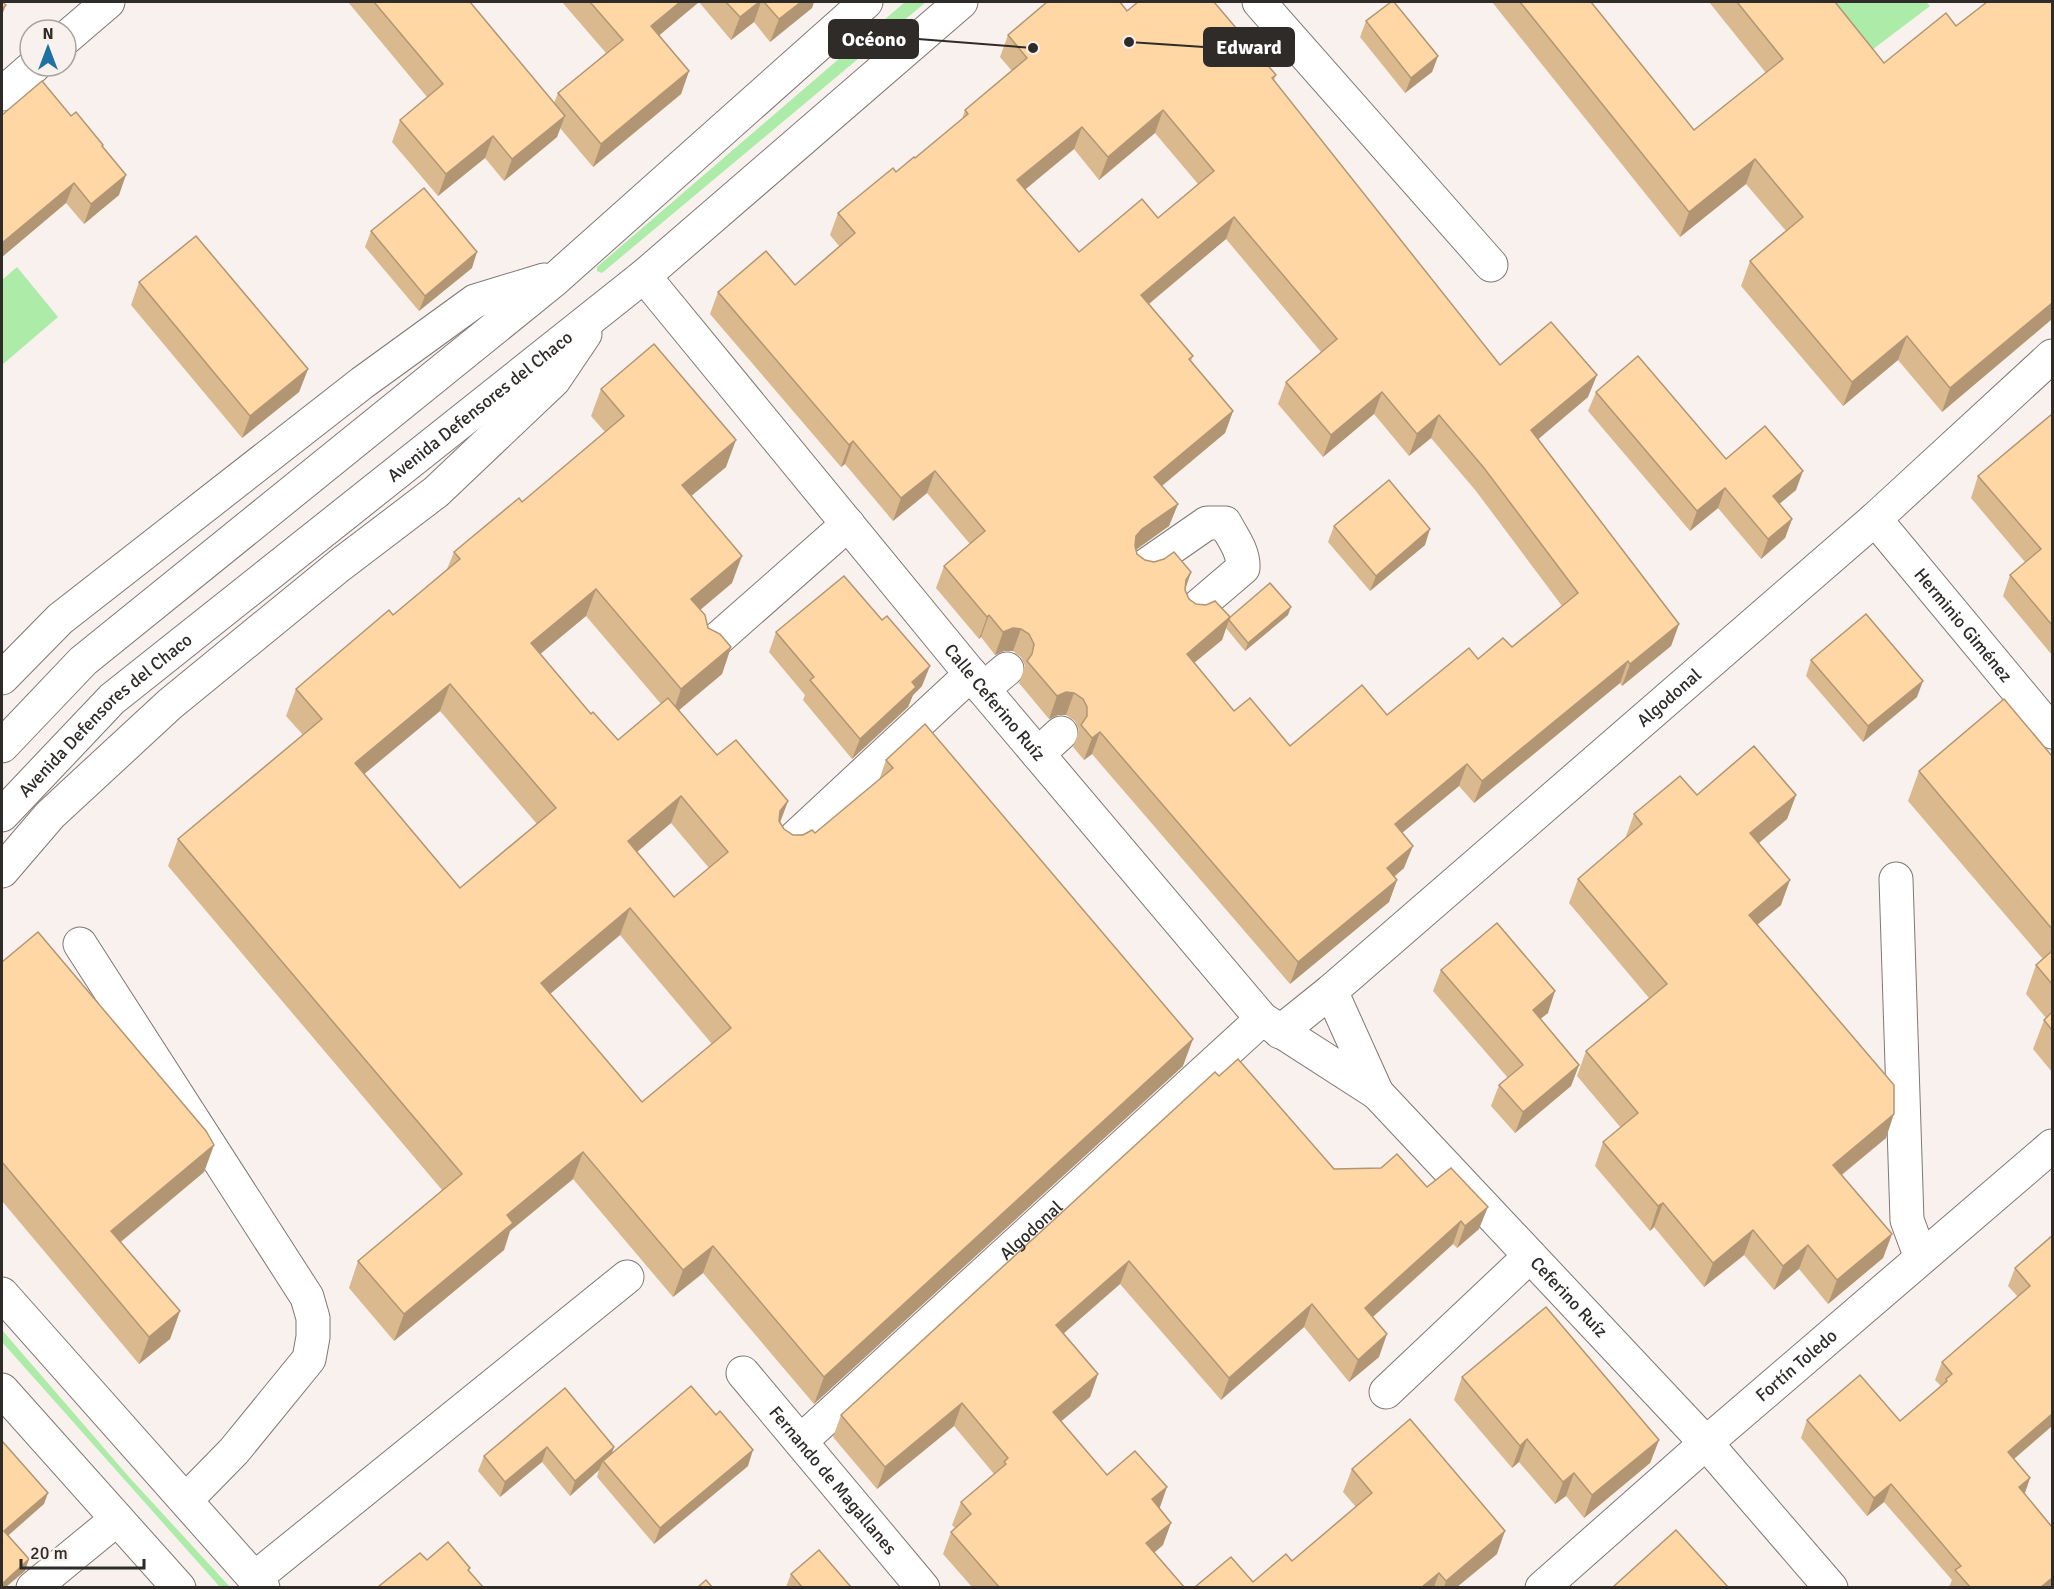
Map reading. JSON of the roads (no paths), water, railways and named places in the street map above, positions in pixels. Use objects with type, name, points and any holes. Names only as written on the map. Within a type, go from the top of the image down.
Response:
[{"type":"main road","points":[[78,28],[108,2]]},
{"type":"main road","points":[[2,746],[83,661],[556,278],[866,2]]},
{"type":"main road","name":"Avenida Defensores del Chaco","points":[[2,815],[112,699],[644,276],[962,2]]},
{"type":"main road","points":[[1259,2],[1491,265]]},
{"type":"main road","points":[[2,94],[20,78]]},
{"type":"main road","name":"Calle Ceferino Ruíz","points":[[644,276],[848,524],[1049,744],[1271,1026],[1377,1093]]},
{"type":"main road","points":[[2,678],[60,619],[362,383],[475,301],[556,278]]},
{"type":"main road","points":[[2,872],[50,815],[170,704],[340,565],[436,492],[554,380],[599,311]]},
{"type":"main road","name":"Algodonal","points":[[801,1441],[1271,1026],[1331,992],[1875,519],[2052,356]]},
{"type":"main road","name":"Herminio Giménez","points":[[1875,519],[2052,732]]},
{"type":"main road","points":[[1144,566],[1207,523],[1225,523],[1240,551],[1243,568],[1195,609]]},
{"type":"main road","points":[[713,643],[848,524]]},
{"type":"main road","points":[[788,844],[987,677]]},
{"type":"main road","points":[[1896,879],[1907,1220],[1921,1258]]},
{"type":"main road","points":[[80,944],[307,1297],[313,1318],[313,1337],[309,1359],[234,1451],[186,1500]]},
{"type":"main road","name":"Ceferino Ruíz","points":[[1331,992],[1377,1093],[1706,1443],[1831,1587]]},
{"type":"main road","name":"Fortín Toledo","points":[[1542,1587],[2052,1146]]},
{"type":"main road","points":[[1386,1392],[1530,1256]]},
{"type":"main road","points":[[2,1294],[259,1583],[627,1278]]},
{"type":"main road","name":"Fernando de Magallanes","points":[[743,1373],[923,1587]]},
{"type":"main road","points":[[4,1398],[179,1587]]},
{"type":"main road","points":[[18,1586],[117,1519]]},
{"type":"place","name":"Edward","points":[[1129,42]]},
{"type":"place","name":"Océono","points":[[1033,48]]}]
